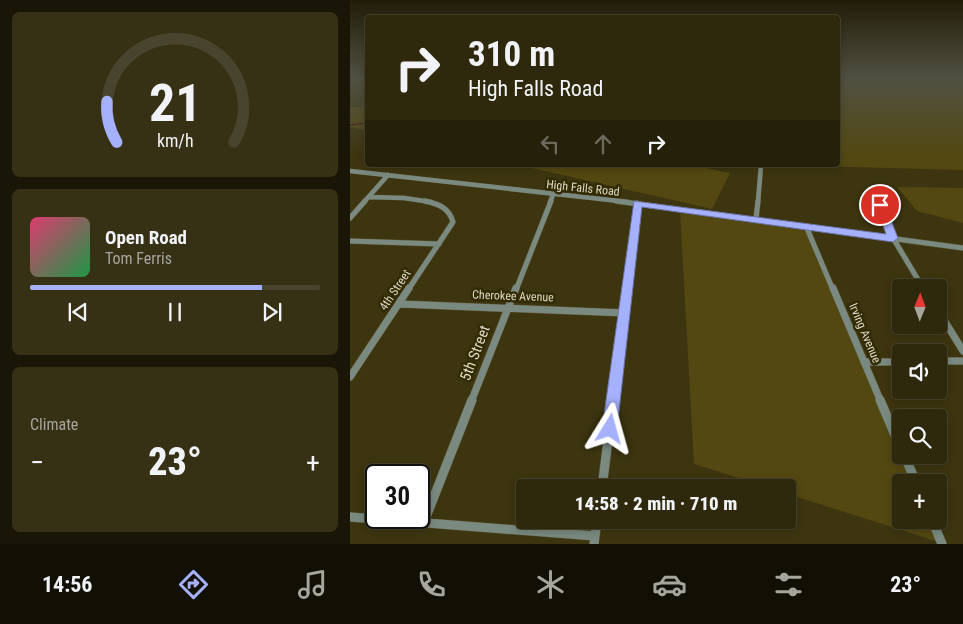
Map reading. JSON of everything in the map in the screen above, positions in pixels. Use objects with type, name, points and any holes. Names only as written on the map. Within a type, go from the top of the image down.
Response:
[{"type":"street","points":[[756,219],[761,167]]},
{"type":"street","name":"High Falls Road","points":[[350,171],[637,203],[963,248]]},
{"type":"street","points":[[350,218],[388,175]]},
{"type":"street","points":[[874,188],[893,238],[918,279]]},
{"type":"street","name":"5th Street","points":[[430,506],[507,307],[553,195]]},
{"type":"street","name":"4th Street","points":[[350,377],[453,222],[451,214],[438,202],[369,197]]},
{"type":"street","points":[[603,479],[637,203]]},
{"type":"street","name":"Irving Avenue","points":[[806,226],[892,428]]},
{"type":"street","points":[[350,241],[439,244]]},
{"type":"street","name":"Cherokee Avenue","points":[[400,304],[625,313]]},
{"type":"street","points":[[948,327],[963,351]]},
{"type":"street","points":[[947,361],[963,361]]},
{"type":"street","points":[[864,362],[892,362]]},
{"type":"street","points":[[350,517],[365,518]]},
{"type":"street","points":[[430,523],[595,540]]},
{"type":"street","points":[[936,529],[942,544]]},
{"type":"shaded area","points":[[840,104],[963,104],[963,170],[840,167]]},
{"type":"shaded area","points":[[350,107],[365,107],[365,131],[350,127]]},
{"type":"shaded area","points":[[528,167],[702,167],[730,173],[712,209]]},
{"type":"shaded area","points":[[897,187],[963,188],[963,223],[917,211]]},
{"type":"shaded area","points":[[680,210],[806,227],[892,426],[892,464],[908,464],[913,474],[892,474],[892,527],[796,497],[796,479],[742,479],[694,464]]},
{"type":"shaded area","points":[[898,529],[936,529],[942,543]]},
{"type":"waterway","points":[[350,125],[365,123]]},
{"type":"route","points":[[610,429],[637,203],[893,238],[880,205]]}]
